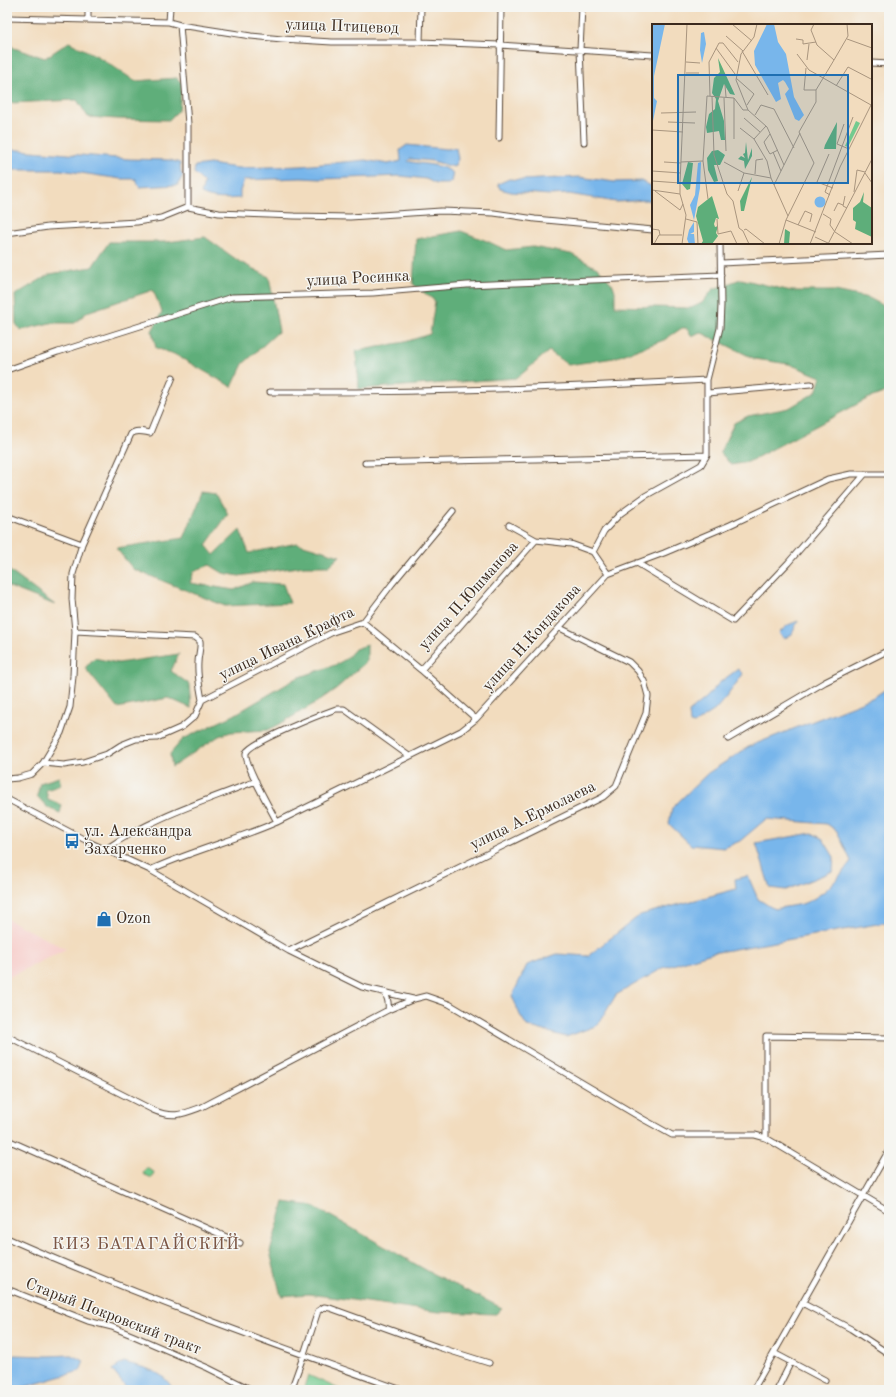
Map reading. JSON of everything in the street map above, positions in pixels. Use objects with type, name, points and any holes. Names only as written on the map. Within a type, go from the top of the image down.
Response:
[{"type":"street","points":[[88,7],[88,20]]},
{"type":"street","points":[[169,22],[170,7]]},
{"type":"street","points":[[420,42],[421,7]]},
{"type":"street","points":[[499,138],[501,7]]},
{"type":"street","points":[[582,7],[580,50],[584,142]]},
{"type":"street","name":"улица Птицевод","points":[[7,18],[169,22],[251,36],[332,42],[420,42],[500,45],[652,55]]},
{"type":"street","points":[[180,25],[188,124],[188,207]]},
{"type":"street","points":[[872,63],[889,64]]},
{"type":"street","points":[[7,233],[48,227],[138,222],[161,218],[188,207],[219,213],[294,216],[350,217],[441,211],[494,213],[535,219],[652,230]]},
{"type":"street","points":[[593,552],[604,532],[620,514],[645,496],[701,465],[707,455],[707,380],[720,328],[720,244]]},
{"type":"street","points":[[721,262],[889,255]]},
{"type":"street","name":"улица Росинка","points":[[7,370],[232,297],[373,293],[467,285],[721,275]]},
{"type":"street","points":[[7,779],[32,774],[44,762],[62,733],[70,707],[76,631],[72,599],[74,574],[82,544],[131,434],[138,431],[150,433],[173,377]]},
{"type":"street","points":[[270,392],[499,389],[707,380]]},
{"type":"street","points":[[708,393],[811,384]]},
{"type":"street","points":[[365,462],[707,455]]},
{"type":"street","points":[[509,525],[536,540],[571,544],[593,552],[608,574],[730,525],[828,480],[851,474],[889,474]]},
{"type":"street","points":[[637,563],[733,621],[788,563],[865,474]]},
{"type":"street","name":"улица Ивана Крафта","points":[[76,631],[196,637],[200,641],[201,647],[198,661],[198,675],[202,700],[333,632],[363,622],[392,584],[454,511]]},
{"type":"street","points":[[7,516],[82,544]]},
{"type":"street","name":"улица П.Юшманова","points":[[421,670],[536,540]]},
{"type":"street","name":"улица Н.Кондакова","points":[[150,870],[174,859],[258,831],[409,756],[461,732],[476,719],[608,574]]},
{"type":"street","points":[[363,622],[421,670],[476,719]]},
{"type":"street","name":"улица А.Ермолаева","points":[[289,951],[603,797],[616,786],[646,713],[648,696],[644,681],[638,671],[629,662],[560,628]]},
{"type":"street","points":[[728,739],[825,682],[889,650]]},
{"type":"street","points":[[44,762],[64,765],[83,762],[107,754],[121,745],[136,739],[156,738],[182,727],[195,716],[202,700]]},
{"type":"street","points":[[277,822],[246,760],[246,752],[250,748],[282,731],[336,709],[344,709],[409,756]]},
{"type":"street","points":[[106,849],[124,836],[162,818],[256,781]]},
{"type":"street","points":[[7,798],[32,812],[150,870],[289,951],[362,987],[414,999]]},
{"type":"street","points":[[384,992],[388,997],[388,1010]]},
{"type":"street","points":[[7,1036],[153,1110],[169,1116],[185,1114],[202,1107],[388,1010],[414,999],[426,996],[449,1004],[643,1120],[672,1135],[755,1135],[766,1138],[889,1211]]},
{"type":"street","points":[[766,1138],[766,1036],[889,1038]]},
{"type":"street","points":[[7,1148],[8,1140],[240,1243]]},
{"type":"street","points":[[753,1390],[889,1150]]},
{"type":"street","points":[[7,1238],[67,1264],[402,1390]]},
{"type":"street","name":"Старый Покровский тракт","points":[[7,1289],[88,1321],[112,1327],[134,1336],[208,1368],[252,1390]]},
{"type":"street","points":[[802,1303],[851,1329],[889,1354]]},
{"type":"street","points":[[291,1390],[318,1311],[324,1307],[488,1363]]},
{"type":"street","points":[[774,1353],[825,1380]]},
{"type":"street","points":[[777,1390],[791,1362]]},
{"type":"shaded area","points":[[7,919],[66,949],[7,978]]},
{"type":"green space","points":[[7,42],[14,48],[45,58],[69,42],[99,57],[135,81],[177,78],[182,83],[179,110],[169,120],[117,119],[88,117],[77,100],[10,103],[7,101]]},
{"type":"green space","points":[[461,231],[506,250],[533,247],[571,254],[599,269],[613,285],[615,291],[615,306],[691,308],[702,303],[713,289],[741,279],[791,291],[835,291],[869,298],[888,308],[889,310],[889,391],[867,399],[748,462],[731,465],[720,452],[734,423],[748,416],[789,408],[816,392],[821,377],[789,364],[755,359],[700,332],[692,336],[686,328],[682,328],[664,340],[614,358],[568,365],[549,351],[517,378],[359,389],[356,351],[405,342],[430,334],[435,301],[413,284],[416,239]]},
{"type":"green space","points":[[205,237],[240,262],[269,277],[279,331],[243,364],[232,387],[174,354],[156,348],[152,331],[162,312],[153,290],[87,312],[75,323],[50,323],[21,330],[16,324],[15,295],[50,274],[92,267],[109,242],[167,242]]},
{"type":"green space","points":[[203,491],[216,493],[228,514],[206,545],[214,555],[240,530],[249,553],[297,543],[340,556],[329,566],[304,566],[239,576],[223,573],[210,565],[194,571],[190,583],[234,590],[253,582],[283,584],[290,603],[225,606],[133,569],[116,548],[184,538]]},
{"type":"green space","points":[[7,569],[55,605],[7,586]]},
{"type":"green space","points":[[367,645],[367,661],[337,688],[317,702],[268,730],[231,732],[219,736],[172,767],[170,754],[183,739],[234,715],[297,678],[335,665],[346,659],[355,649]]},
{"type":"green space","points":[[179,654],[171,671],[189,684],[191,708],[168,698],[117,708],[85,668],[94,658],[118,663]]},
{"type":"green space","points":[[59,777],[61,785],[46,790],[48,799],[62,805],[60,813],[48,808],[37,796],[40,783]]},
{"type":"green space","points":[[146,1168],[154,1172],[152,1178],[143,1174]]},
{"type":"green space","points":[[284,1202],[313,1206],[433,1274],[502,1308],[496,1314],[439,1312],[309,1294],[281,1296],[270,1252]]},
{"type":"green space","points":[[308,1375],[341,1390],[303,1390]]},
{"type":"water","points":[[407,145],[447,149],[456,148],[458,159],[454,167],[432,161],[410,159],[408,161],[443,167],[453,173],[451,182],[448,184],[436,184],[426,179],[401,176],[244,180],[240,191],[240,198],[220,199],[201,194],[204,183],[194,173],[195,166],[210,164],[238,168],[301,166],[365,160],[388,164],[401,161],[400,150]]},
{"type":"water","points":[[7,149],[129,159],[170,160],[180,163],[181,173],[183,175],[178,185],[139,187],[136,179],[121,179],[61,170],[7,170]]},
{"type":"water","points":[[579,177],[615,182],[642,181],[652,186],[652,201],[616,202],[569,194],[550,195],[511,192],[500,189],[498,184],[509,179],[522,180]]},
{"type":"water","points":[[798,621],[792,634],[784,639],[779,633],[788,625]]},
{"type":"water","points":[[738,669],[743,674],[715,710],[694,724],[690,723],[689,712],[707,697],[719,683]]},
{"type":"water","points":[[889,687],[889,922],[712,953],[663,968],[616,995],[598,1025],[566,1037],[527,1026],[520,1015],[512,996],[527,965],[557,954],[588,956],[640,915],[736,889],[735,879],[748,876],[758,899],[774,909],[802,904],[824,892],[851,861],[837,831],[827,824],[766,819],[740,841],[724,848],[691,845],[669,824],[672,808],[708,773],[750,746],[874,697]]},
{"type":"water","points":[[812,833],[823,839],[834,857],[833,871],[786,890],[770,888],[756,843]]},
{"type":"water","points":[[14,1355],[71,1355],[84,1361],[80,1371],[14,1390],[7,1390],[7,1358]]},
{"type":"water","points":[[124,1362],[159,1374],[169,1383],[173,1390],[128,1390],[112,1370]]},
{"type":"place","name":"ул. Александра Захарченко","points":[[72,841]]},
{"type":"place","name":"Ozon","points":[[104,919]]},
{"type":"district","name":"КИЗ БАТАГАЙСКИЙ","points":[[146,1244]]}]
